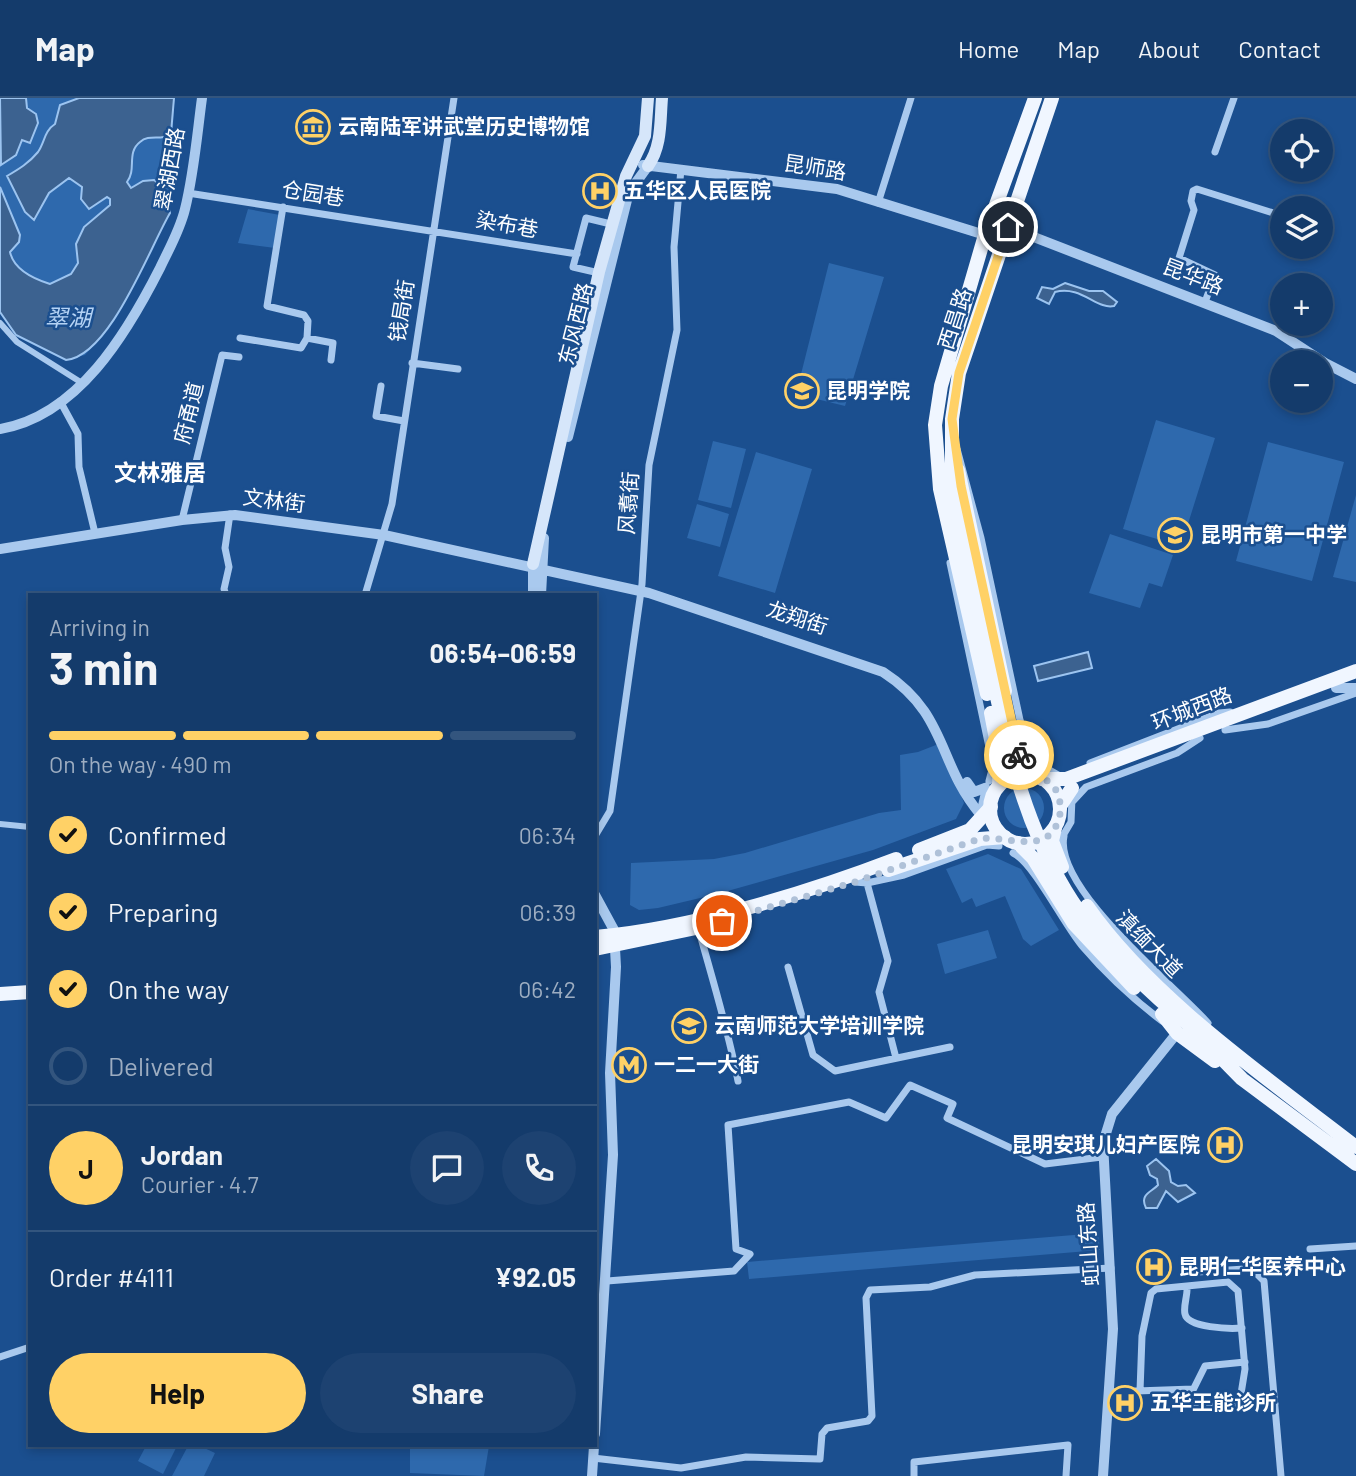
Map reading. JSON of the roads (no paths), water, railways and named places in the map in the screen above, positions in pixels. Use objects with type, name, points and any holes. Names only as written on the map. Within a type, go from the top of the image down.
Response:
[{"type":"main road","name":"东风西路","points":[[537,567],[603,274],[633,163],[645,136],[648,98]]},
{"type":"main road","name":"东风西路","points":[[648,166],[655,156],[660,138],[662,98]]},
{"type":"main road","name":"西昌路","points":[[992,782],[1000,760],[940,489],[936,437],[941,386],[985,234],[1035,98]]},
{"type":"main road","name":"西昌路","points":[[952,488],[954,402],[959,373],[1052,98]]},
{"type":"main road","name":"西昌路","points":[[936,437],[952,488],[1002,723],[1026,809]]},
{"type":"main road","name":"西昌路","points":[[953,437],[1019,755],[1055,782]]},
{"type":"main road","name":"环城西路","points":[[1055,782],[1356,671]]},
{"type":"main road","name":"环城西路","points":[[1055,782],[1224,730],[1356,681]]},
{"type":"main road","points":[[606,942],[698,927],[861,883],[892,864],[970,830],[984,812],[992,782],[1012,776],[1055,782],[1059,835],[1033,843],[1009,846],[979,839],[892,864],[755,905],[606,942]]},
{"type":"main road","name":"滇缅大道","points":[[1026,809],[1061,883],[1098,934],[1183,1029],[1250,1065]]},
{"type":"main road","points":[[984,812],[1009,846]]},
{"type":"main road","name":"滇缅大道","points":[[1059,835],[1052,841],[1067,876],[1104,930],[1157,985],[1230,1048],[1356,1147]]},
{"type":"main road","name":"滇缅大道","points":[[1009,846],[1033,858],[1059,902],[1090,943],[1162,1014],[1242,1079],[1356,1164]]},
{"type":"main road","points":[[0,994],[28,992]]},
{"type":"main road","points":[[0,1002],[28,1000]]},
{"type":"street","name":"翠湖西路","points":[[0,429],[30,420],[61,401],[103,360],[131,320],[175,238],[188,193],[202,98]]},
{"type":"street","name":"钱局街","points":[[366,593],[385,532],[454,98]]},
{"type":"street","points":[[878,202],[911,98]]},
{"type":"street","points":[[1215,152],[1234,98]]},
{"type":"street","name":"昆师路","points":[[633,163],[837,189],[985,234]]},
{"type":"street","name":"东风西路","points":[[616,225],[629,192],[648,166]]},
{"type":"street","name":"风翥街","points":[[597,833],[610,811],[641,588],[649,465],[677,330],[674,247],[681,169]]},
{"type":"street","points":[[1205,302],[1215,275],[1178,258],[1194,210],[1191,201],[1193,191],[1197,189],[1270,212]]},
{"type":"street","name":"仓园巷","points":[[188,193],[432,230]]},
{"type":"street","points":[[240,338],[302,348],[307,338],[308,321],[303,315],[267,306],[283,207]]},
{"type":"street","points":[[603,274],[573,267],[586,218],[616,225]]},
{"type":"street","name":"昆华路","points":[[1008,227],[1276,331],[1325,363],[1356,379]]},
{"type":"street","name":"染布巷","points":[[432,230],[577,254]]},
{"type":"street","points":[[0,323],[17,342],[82,383]]},
{"type":"street","points":[[307,338],[334,343],[331,359]]},
{"type":"street","name":"府甬道","points":[[182,517],[222,355],[239,357]]},
{"type":"street","points":[[412,363],[458,369]]},
{"type":"street","points":[[381,386],[376,416],[404,421]]},
{"type":"street","points":[[61,401],[78,433],[79,467],[94,529]]},
{"type":"street","points":[[936,437],[934,490],[993,765],[992,782]]},
{"type":"street","points":[[953,437],[969,485],[1028,753],[1055,782]]},
{"type":"street","points":[[225,593],[229,567],[225,548],[230,513]]},
{"type":"street","name":"文林街","points":[[0,547],[94,529],[230,513],[385,532],[537,567]]},
{"type":"street","name":"文林街","points":[[0,547],[182,517]]},
{"type":"street","points":[[533,593],[537,567]]},
{"type":"street","points":[[537,567],[541,593]]},
{"type":"street","name":"龙翔街","points":[[537,567],[641,588],[883,667],[910,683],[935,713],[970,790],[978,792],[992,782]]},
{"type":"street","name":"龙翔街","points":[[641,588],[883,672],[908,688],[930,716],[963,790],[984,812]]},
{"type":"street","points":[[1336,688],[1356,691]]},
{"type":"street","points":[[1224,730],[1268,724],[1356,691]]},
{"type":"street","points":[[0,824],[28,827]]},
{"type":"street","points":[[1059,835],[1063,855],[1094,905],[1156,974],[1205,1020],[1230,1048]]},
{"type":"street","points":[[896,1058],[879,992],[888,961],[861,883],[904,875],[987,845],[1009,846],[1027,861],[1056,911],[1090,955],[1124,990],[1183,1029]]},
{"type":"street","points":[[597,898],[611,922],[606,942],[608,1016],[603,1073],[606,1155],[597,1304]]},
{"type":"street","points":[[597,915],[606,942],[616,999],[610,1073],[613,1155],[597,1409]]},
{"type":"street","points":[[698,927],[711,981],[730,1037],[738,1081]]},
{"type":"street","points":[[788,967],[813,1055],[835,1071],[950,1047]]},
{"type":"street","name":"虹山东路","points":[[1103,1476],[1113,1329],[1102,1157],[1106,1126],[1112,1114],[1183,1029]]},
{"type":"street","points":[[607,1282],[734,1270],[750,1254],[736,1249],[728,1125],[849,1102],[886,1118],[910,1086],[953,1104],[947,1118],[1045,1164],[1102,1157]]},
{"type":"street","points":[[1310,1249],[1356,1246]]},
{"type":"street","points":[[593,1458],[681,1472],[746,1457],[820,1459],[822,1434],[827,1428],[867,1421],[874,1409],[866,1298],[870,1290],[930,1287],[975,1275],[1111,1268]]},
{"type":"street","points":[[1197,1272],[1253,1270],[1264,1281],[1281,1476]]},
{"type":"street","points":[[1140,1391],[1142,1336],[1151,1293],[1156,1289],[1232,1283],[1238,1291],[1245,1362],[1240,1400]]},
{"type":"street","points":[[1187,1286],[1185,1314],[1188,1320],[1220,1329],[1242,1328]]},
{"type":"street","points":[[0,1357],[28,1348]]},
{"type":"street","points":[[1245,1362],[1205,1366],[1191,1398],[1199,1406],[1227,1408],[1240,1400],[1275,1404]]},
{"type":"street","points":[[1108,1392],[1193,1389]]},
{"type":"street","points":[[914,1476],[914,1462],[1068,1445],[1066,1476]]},
{"type":"street","points":[[585,1476],[587,1447]]},
{"type":"street","points":[[592,1476],[594,1447]]},
{"type":"water","points":[[0,98],[26,98],[27,108],[36,114],[38,123],[30,143],[22,140],[16,155],[1,165]]},
{"type":"water","name":"翠湖","points":[[79,98],[174,98],[171,133],[164,137],[144,139],[136,146],[127,182],[131,188],[143,181],[154,180],[165,189],[170,213],[127,299],[113,321],[82,354],[66,360],[16,335],[0,312],[0,187],[20,235],[19,242],[10,252],[20,269],[50,284],[71,274],[78,263],[76,244],[84,227],[110,205],[110,199],[107,197],[89,209],[81,199],[82,187],[69,178],[49,193],[34,220],[25,212],[7,176],[38,152],[47,133],[55,124],[60,105]]},
{"type":"water","points":[[1065,283],[1089,291],[1103,291],[1117,302],[1114,306],[1101,305],[1081,294],[1064,291],[1055,292],[1049,304],[1037,298],[1042,287],[1053,289]]},
{"type":"water","points":[[1088,652],[1092,668],[1038,681],[1034,666]]},
{"type":"water","points":[[1156,1159],[1169,1171],[1171,1182],[1178,1186],[1186,1185],[1195,1193],[1178,1202],[1166,1191],[1157,1208],[1146,1208],[1145,1196],[1158,1185],[1157,1179],[1150,1175],[1147,1166]]},
{"type":"place","name":"云南陆军讲武堂历史博物馆","points":[[313,127]]},
{"type":"place","name":"五华区人民医院","points":[[600,191]]},
{"type":"place","name":"昆明学院","points":[[802,391]]},
{"type":"place","name":"昆明市第一中学","points":[[1175,535]]},
{"type":"place","name":"云南师范大学培训学院","points":[[689,1026]]},
{"type":"place","name":"一二一大街","points":[[629,1065]]},
{"type":"place","name":"昆明安琪儿妇产医院","points":[[1225,1145]]},
{"type":"place","name":"昆明仁华医养中心","points":[[1154,1267]]},
{"type":"place","name":"五华王能诊所","points":[[1125,1403]]},
{"type":"district","name":"文林雅居","points":[[160,473]]}]
